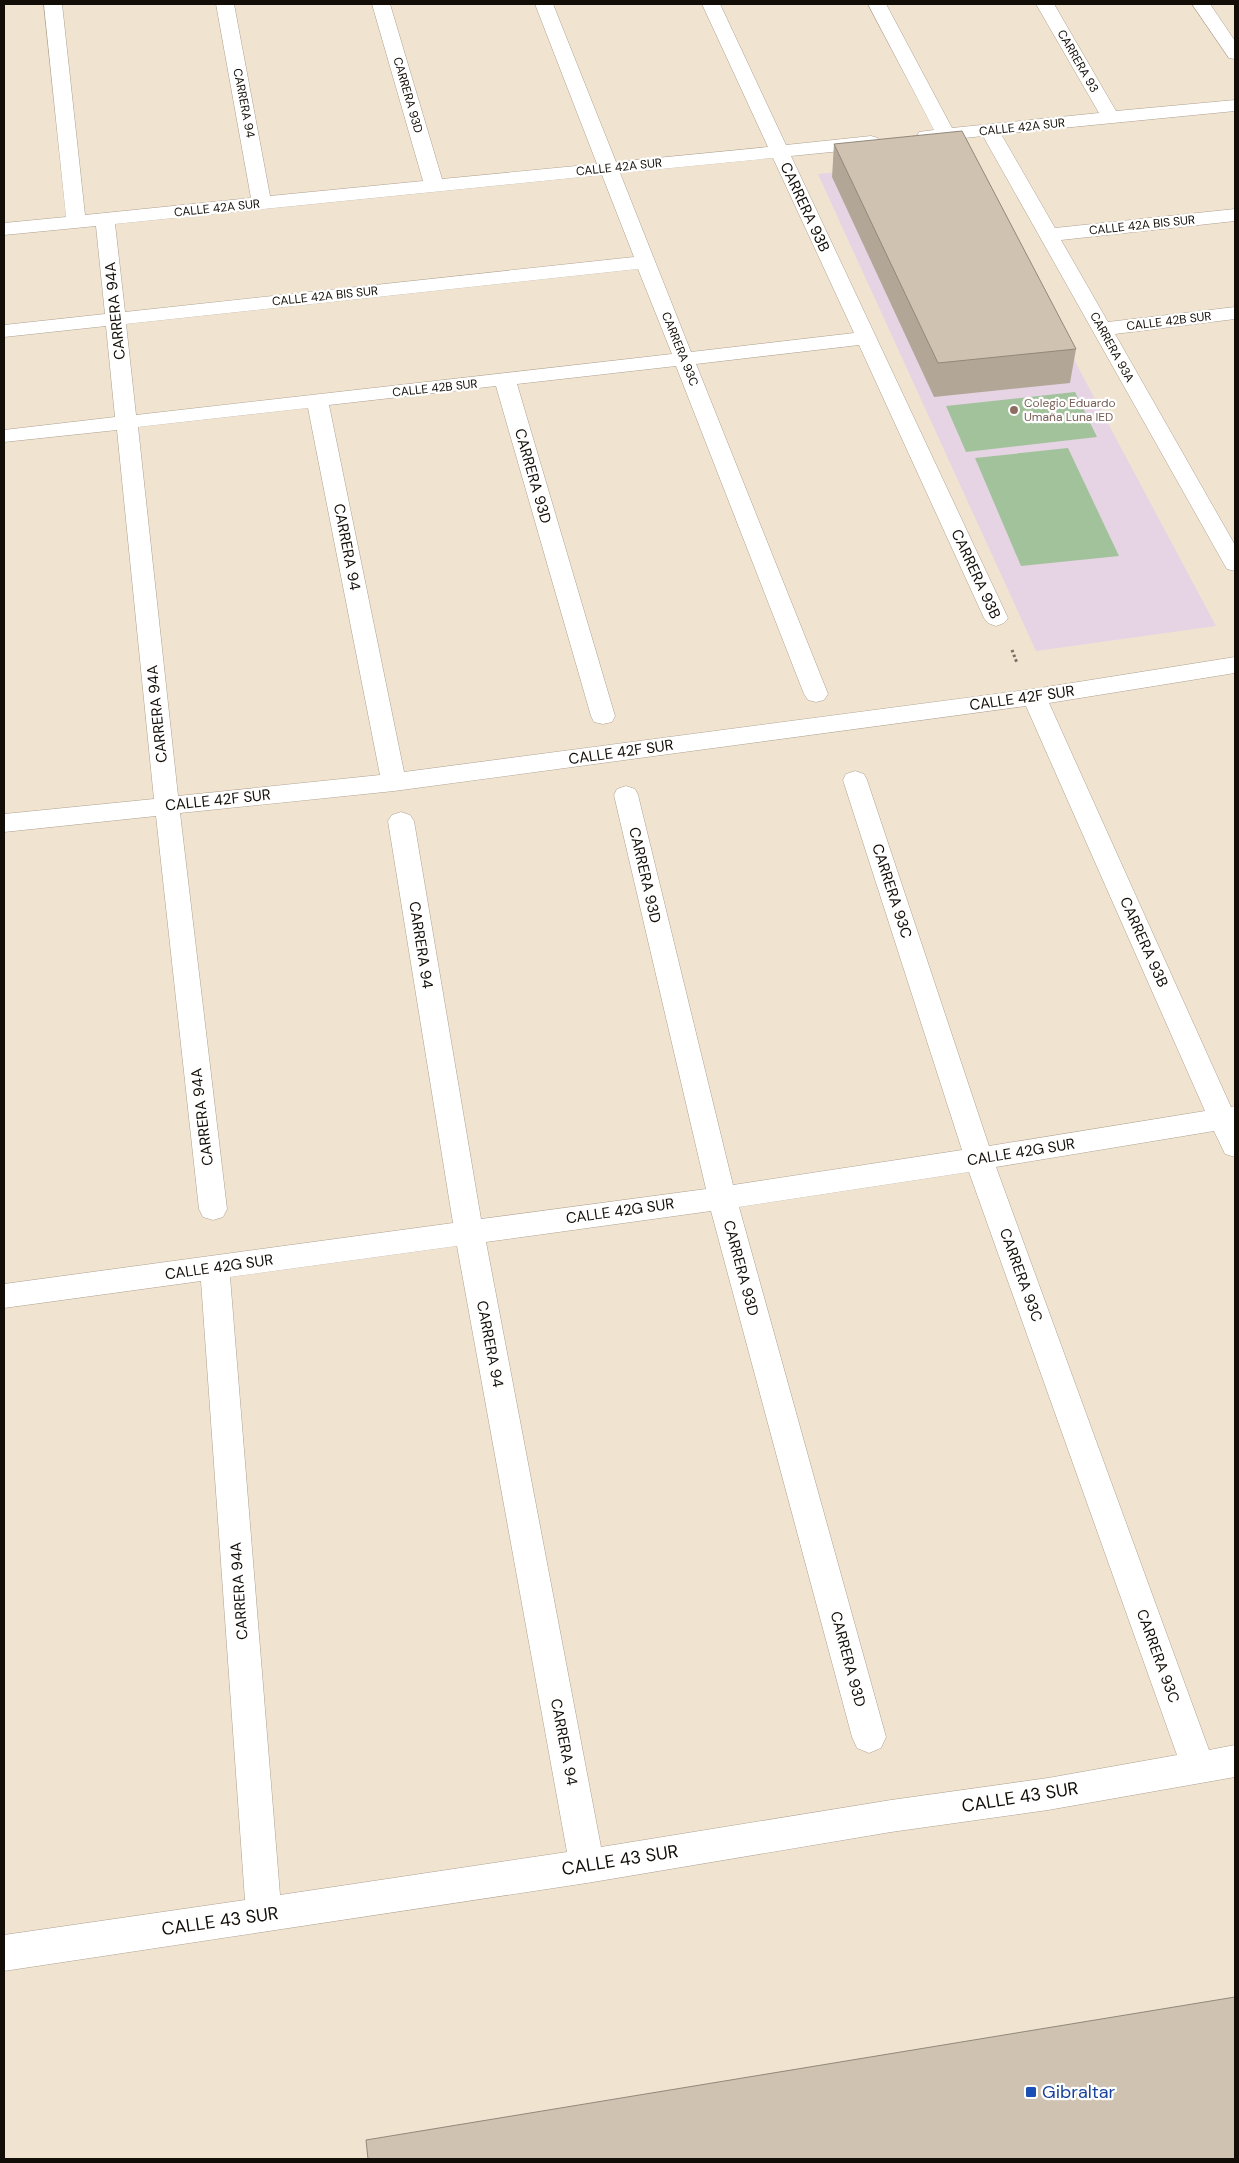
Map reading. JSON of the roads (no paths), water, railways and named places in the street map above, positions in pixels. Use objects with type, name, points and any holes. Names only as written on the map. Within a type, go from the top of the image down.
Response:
[{"type":"street","points":[[53,4],[76,222]]},
{"type":"street","name":"CARRERA 94","points":[[225,4],[262,203]]},
{"type":"street","name":"CARRERA 93D","points":[[381,4],[434,186]]},
{"type":"street","name":"CARRERA 93C","points":[[544,4],[816,694]]},
{"type":"street","name":"CARRERA 93B","points":[[711,4],[996,618]]},
{"type":"street","points":[[877,4],[946,134]]},
{"type":"street","name":"CARRERA 93","points":[[1045,4],[1111,118]]},
{"type":"street","points":[[1201,4],[1235,54]]},
{"type":"street","name":"CALLE 42A SUR","points":[[907,138],[1235,105]]},
{"type":"street","name":"CARRERA 93A","points":[[989,130],[1235,564]]},
{"type":"street","name":"CALLE 42A SUR","points":[[4,229],[887,140]]},
{"type":"street","name":"CALLE 42A BIS SUR","points":[[1048,234],[1235,216]]},
{"type":"street","name":"CARRERA 94A","points":[[105,219],[167,806],[213,1209]]},
{"type":"street","name":"CALLE 42A BIS SUR","points":[[4,330],[646,262]]},
{"type":"street","name":"CALLE 42B SUR","points":[[1102,329],[1235,313]]},
{"type":"street","name":"CALLE 42B SUR","points":[[4,436],[866,338]]},
{"type":"street","name":"CARRERA 93D","points":[[505,380],[603,716]]},
{"type":"street","name":"CARRERA 94","points":[[317,400],[394,782]]},
{"type":"street","name":"CALLE 42F SUR","points":[[4,823],[394,782],[1034,697],[1235,665]]},
{"type":"street","name":"CARRERA 93B","points":[[1034,697],[1229,1118],[1235,1146]]},
{"type":"street","name":"CARRERA 93C","points":[[855,780],[979,1159],[1198,1766]]},
{"type":"street","name":"CARRERA 93D","points":[[626,795],[722,1198],[869,1737]]},
{"type":"street","name":"CARRERA 94","points":[[401,821],[469,1231],[587,1866]]},
{"type":"street","name":"CALLE 42G SUR","points":[[4,1296],[469,1231],[722,1198],[979,1159],[1229,1118]]},
{"type":"street","name":"CARRERA 94A","points":[[214,1268],[264,1914]]},
{"type":"street","name":"CALLE 43 SUR","points":[[4,1953],[587,1866],[891,1816],[1048,1794],[1198,1766],[1235,1761]]},
{"type":"place","name":"Colegio Eduardo Umaña Luna IED","points":[[1014,410]]},
{"type":"place","name":"Gibraltar","points":[[1031,2092]]}]
